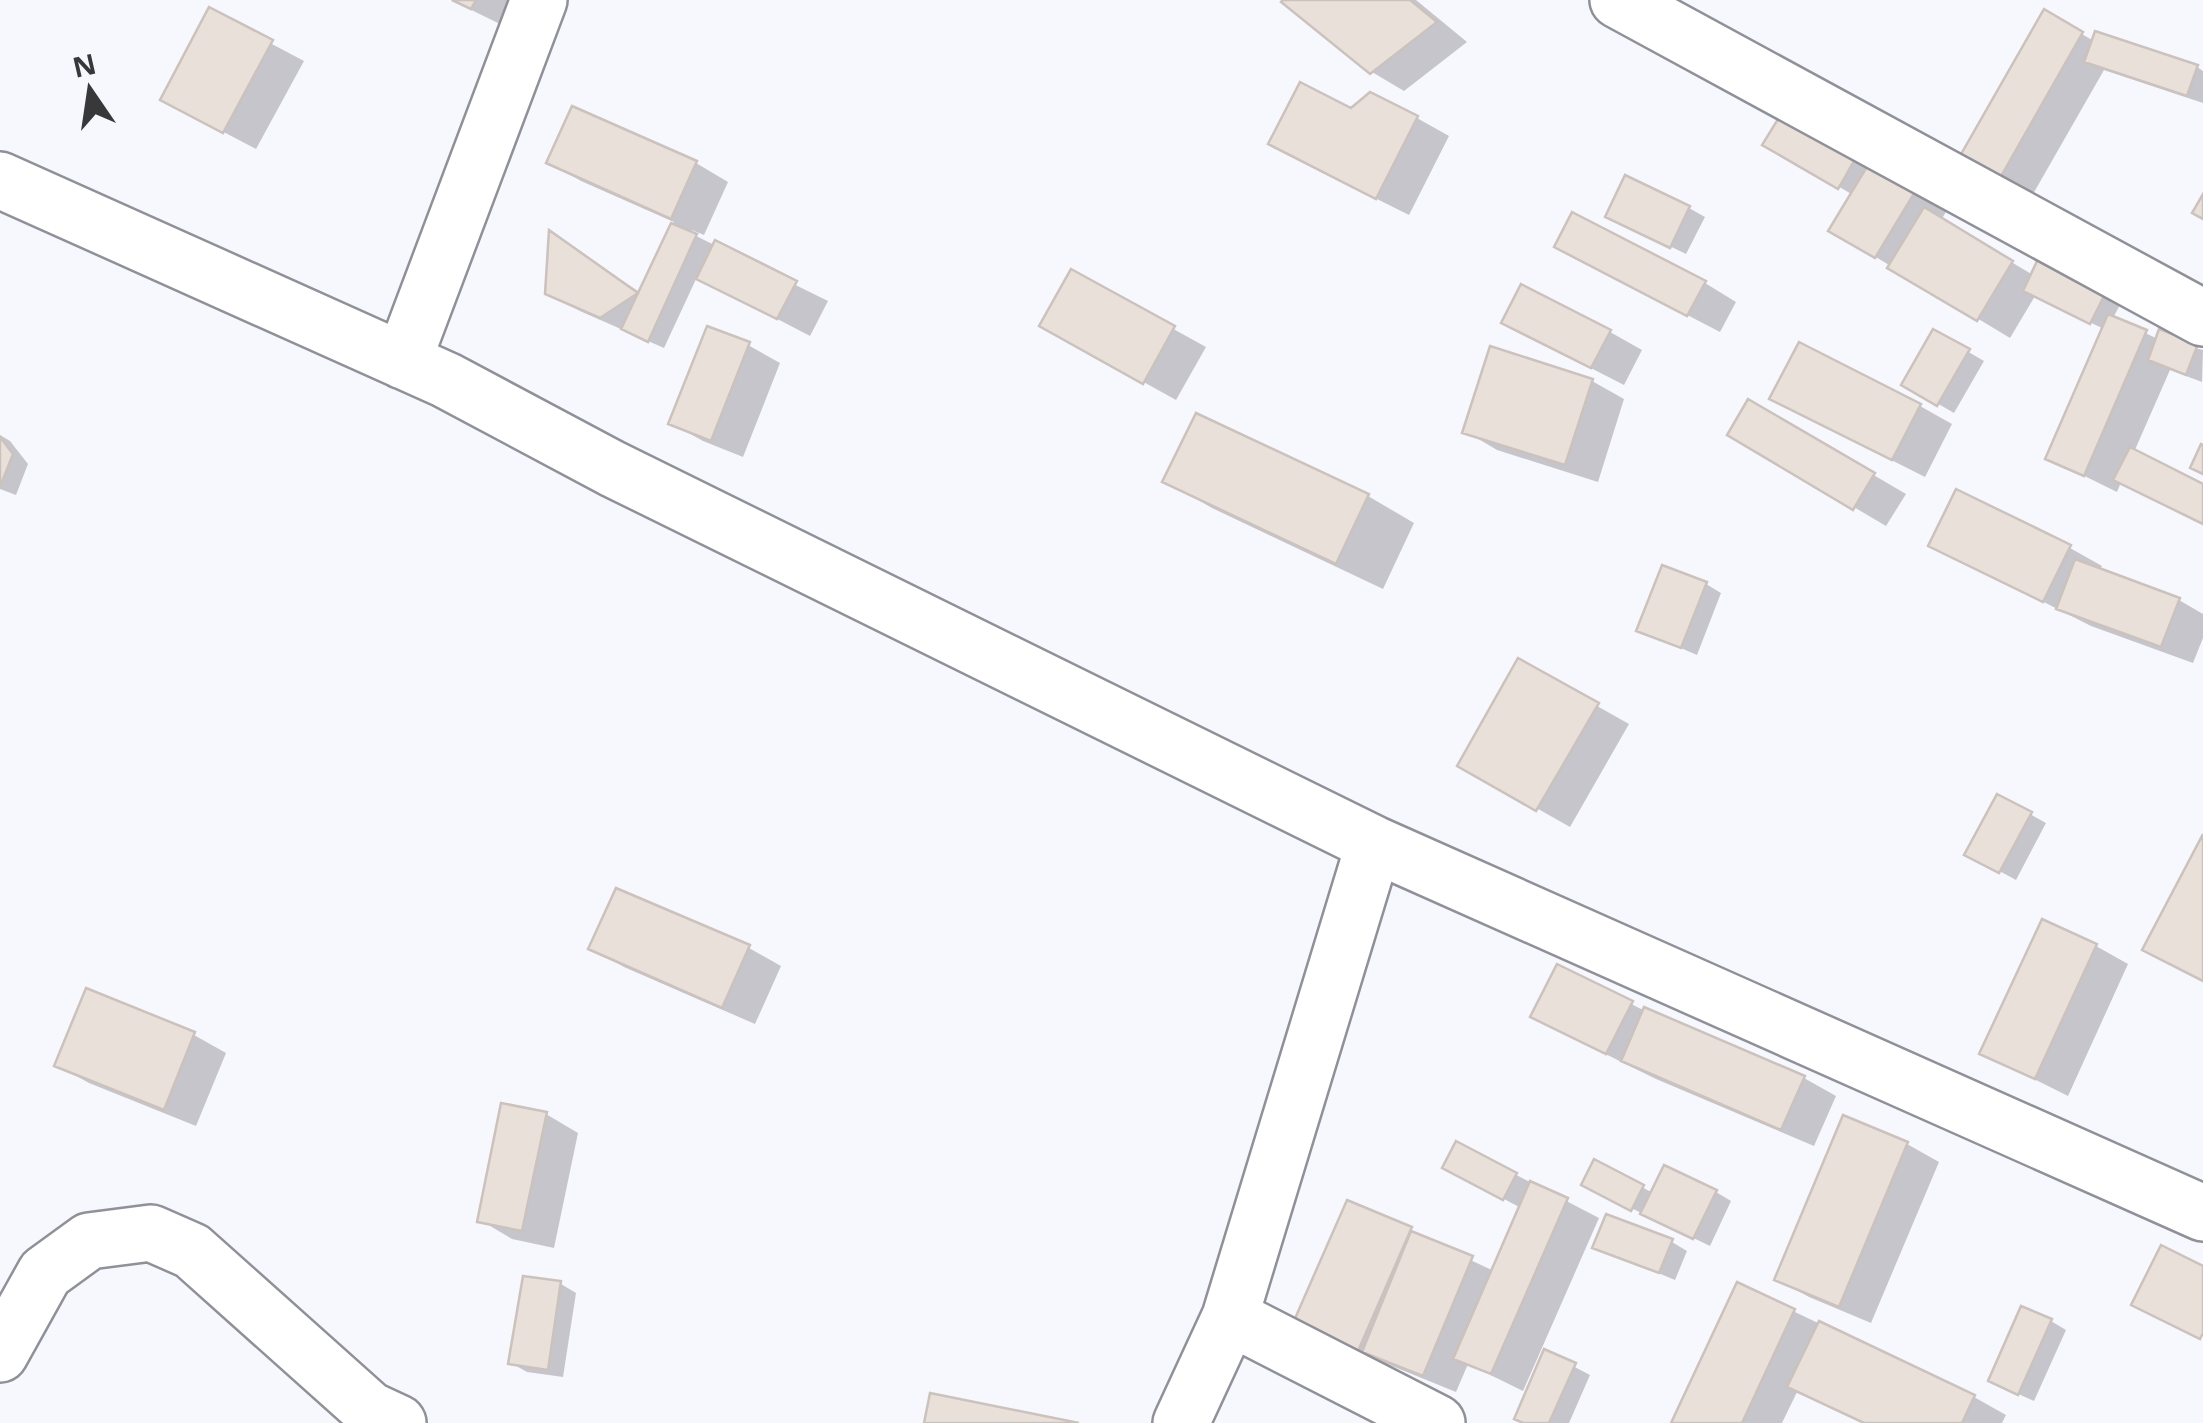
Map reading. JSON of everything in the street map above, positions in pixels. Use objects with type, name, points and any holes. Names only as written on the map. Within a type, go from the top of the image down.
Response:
[{"type":"street","points":[[403,361],[539,0]]},
{"type":"street","points":[[1618,0],[2203,318]]},
{"type":"street","points":[[0,180],[446,380],[612,469],[1374,844],[2203,1214]]},
{"type":"street","points":[[1180,1423],[1230,1317],[1374,844]]},
{"type":"street","points":[[0,1354],[45,1274],[89,1241],[151,1233],[192,1252],[370,1410],[398,1423]]},
{"type":"street","points":[[1230,1317],[1437,1423]]},
{"type":"building","points":[[452,0],[476,0],[471,9]]},
{"type":"building","points":[[1283,0],[1410,0],[1437,22],[1370,74]]},
{"type":"building","points":[[209,7],[273,40],[223,133],[160,100]]},
{"type":"building","points":[[2044,9],[2083,32],[2000,178],[1960,156]]},
{"type":"building","points":[[2095,31],[2198,65],[2187,96],[2084,62]]},
{"type":"building","points":[[1300,82],[1351,108],[1370,92],[1418,116],[1376,199],[1268,144]]},
{"type":"building","points":[[572,106],[697,161],[671,219],[546,163]]},
{"type":"building","points":[[1783,111],[1858,154],[1838,189],[1762,145]]},
{"type":"building","points":[[1868,165],[1915,192],[1875,258],[1828,231]]},
{"type":"building","points":[[1625,175],[1690,206],[1670,248],[1605,217]]},
{"type":"building","points":[[2203,194],[2203,219],[2192,213]]},
{"type":"building","points":[[1924,207],[2013,261],[1977,321],[1887,268]]},
{"type":"building","points":[[1572,212],[1706,281],[1687,316],[1554,247]]},
{"type":"building","points":[[671,223],[697,234],[648,342],[621,329]]},
{"type":"building","points":[[549,230],[638,293],[600,318],[545,294]]},
{"type":"building","points":[[715,240],[797,281],[777,319],[696,279]]},
{"type":"building","points":[[2038,259],[2106,292],[2090,324],[2023,291]]},
{"type":"building","points":[[1071,269],[1175,326],[1143,384],[1039,326]]},
{"type":"building","points":[[1521,284],[1611,330],[1591,368],[1501,323]]},
{"type":"building","points":[[2108,314],[2147,330],[2084,476],[2045,459]]},
{"type":"building","points":[[707,326],[750,342],[711,441],[668,424]]},
{"type":"building","points":[[1933,329],[1970,349],[1937,406],[1901,385]]},
{"type":"building","points":[[2159,329],[2198,344],[2186,375],[2148,360]]},
{"type":"building","points":[[1799,342],[1921,404],[1892,460],[1769,399]]},
{"type":"building","points":[[1490,346],[1593,379],[1565,465],[1462,433]]},
{"type":"building","points":[[1748,399],[1875,473],[1853,510],[1727,435]]},
{"type":"building","points":[[1196,413],[1369,494],[1336,564],[1162,482]]},
{"type":"building","points":[[0,437],[13,454],[0,487]]},
{"type":"building","points":[[2203,445],[2203,474],[2190,468]]},
{"type":"building","points":[[2130,447],[2203,484],[2203,524],[2113,480]]},
{"type":"building","points":[[1956,489],[2071,545],[2043,602],[1928,546]]},
{"type":"building","points":[[2075,559],[2180,598],[2161,647],[2056,609]]},
{"type":"building","points":[[1662,565],[1707,582],[1681,648],[1636,631]]},
{"type":"building","points":[[1518,658],[1599,703],[1536,811],[1457,766]]},
{"type":"building","points":[[1997,794],[2032,812],[1999,873],[1964,855]]},
{"type":"building","points":[[2203,834],[2203,981],[2142,950]]},
{"type":"building","points":[[616,888],[750,945],[722,1008],[588,949]]},
{"type":"building","points":[[2042,919],[2097,944],[2035,1079],[1979,1054]]},
{"type":"building","points":[[1557,964],[1633,1001],[1606,1054],[1530,1017]]},
{"type":"building","points":[[86,988],[195,1032],[164,1110],[54,1066]]},
{"type":"building","points":[[1644,1007],[1805,1076],[1781,1130],[1621,1061]]},
{"type":"building","points":[[501,1103],[547,1112],[522,1231],[477,1222]]},
{"type":"building","points":[[1843,1115],[1908,1142],[1839,1307],[1774,1280]]},
{"type":"building","points":[[1456,1141],[1517,1173],[1503,1200],[1442,1168]]},
{"type":"building","points":[[1594,1159],[1644,1185],[1631,1211],[1581,1185]]},
{"type":"building","points":[[1664,1165],[1717,1190],[1693,1239],[1640,1214]]},
{"type":"building","points":[[1530,1181],[1568,1198],[1491,1374],[1453,1359]]},
{"type":"building","points":[[1347,1200],[1412,1227],[1358,1351],[1293,1323]]},
{"type":"building","points":[[1606,1214],[1673,1239],[1659,1273],[1592,1248]]},
{"type":"building","points":[[1411,1231],[1473,1256],[1423,1376],[1362,1352]]},
{"type":"building","points":[[2161,1245],[2203,1266],[2200,1339],[2131,1305]]},
{"type":"building","points":[[523,1276],[561,1281],[548,1370],[508,1364]]},
{"type":"building","points":[[1737,1282],[1795,1309],[1742,1423],[1671,1423]]},
{"type":"building","points":[[2021,1306],[2052,1319],[2018,1395],[1988,1381]]},
{"type":"building","points":[[1819,1321],[1975,1395],[1962,1423],[1864,1423],[1787,1387]]},
{"type":"building","points":[[1544,1349],[1576,1363],[1549,1423],[1523,1423],[1514,1419]]},
{"type":"building","points":[[930,1393],[1079,1423],[924,1423]]}]
